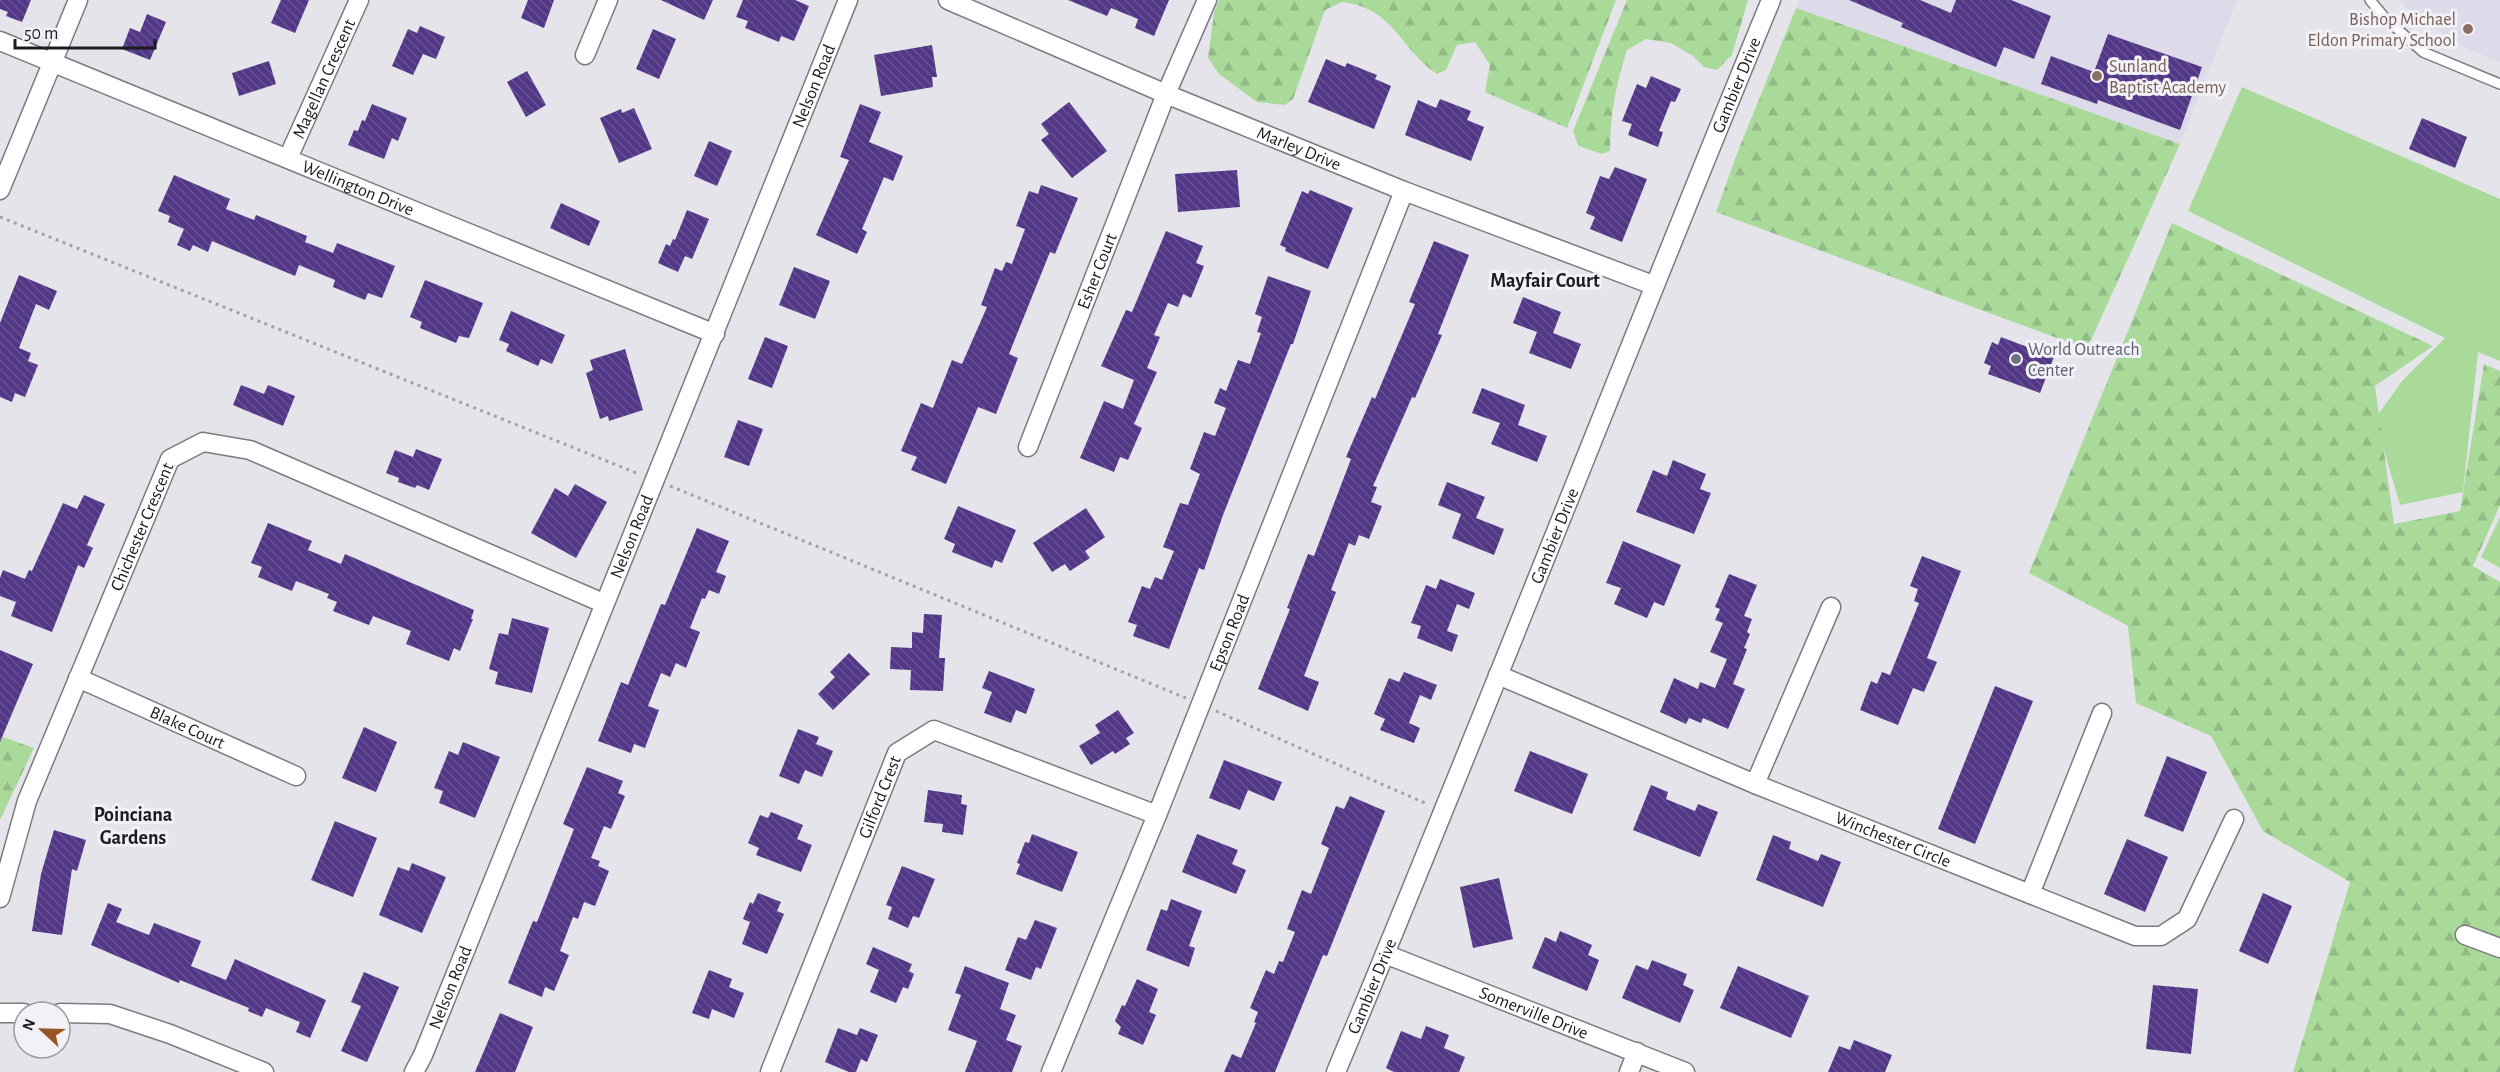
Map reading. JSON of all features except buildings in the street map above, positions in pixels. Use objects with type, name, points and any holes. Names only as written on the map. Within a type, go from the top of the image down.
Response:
[{"type":"street","points":[[0,190],[78,0]]},
{"type":"street","name":"Magellan Crescent","points":[[288,158],[359,0]]},
{"type":"street","points":[[585,55],[608,0]]},
{"type":"street","name":"Nelson Road","points":[[414,1072],[603,603],[715,334],[848,0]]},
{"type":"street","name":"Marley Drive","points":[[948,0],[1166,94],[1404,191],[1653,285]]},
{"type":"street","name":"Esher Court","points":[[1028,447],[1166,94],[1208,0]]},
{"type":"street","name":"Gambier Drive","points":[[1336,1072],[1498,675],[1653,285],[1771,0]]},
{"type":"street","name":"Wellington Drive","points":[[0,41],[715,334]]},
{"type":"street","name":"Epson Road","points":[[1051,1072],[1157,814],[1404,191]]},
{"type":"street","name":"Chichester Crescent","points":[[0,898],[27,801],[170,459],[203,442],[250,450],[603,603]]},
{"type":"street","points":[[1755,784],[1831,607]]},
{"type":"street","name":"Winchester Circle","points":[[1498,675],[1755,784],[2135,936],[2161,936],[2187,919],[2234,819]]},
{"type":"street","name":"Blake Court","points":[[78,678],[296,776]]},
{"type":"street","points":[[2030,894],[2102,713]]},
{"type":"street","name":"Gilford Crest","points":[[770,1072],[897,753],[911,743],[934,730],[1157,814]]},
{"type":"street","points":[[2465,934],[2500,948]]},
{"type":"street","name":"Somerville Drive","points":[[1385,954],[1685,1072]]},
{"type":"street","points":[[72,1013],[110,1014],[171,1034],[264,1072]]},
{"type":"street","points":[[1629,1072],[1637,1052]]},
{"type":"lane","points":[[2370,0],[2385,18],[2423,52],[2500,84]]},
{"type":"path","points":[[0,218],[654,480],[1201,704],[1443,811]]},
{"type":"shaded area","name":"Sunland Baptist Academy","points":[[1799,0],[2237,0],[2180,144],[1796,8]]},
{"type":"shaded area","name":"Bishop Michael Eldon Primary School","points":[[2400,0],[2500,0],[2500,62],[2467,49],[2407,9]]},
{"type":"green space","points":[[1219,0],[1616,0],[1567,128],[1485,92],[1490,65],[1475,42],[1457,45],[1446,70],[1437,74],[1424,64],[1395,31],[1374,12],[1342,2],[1325,10],[1293,99],[1285,105],[1257,102],[1219,74],[1208,58],[1214,13]]},
{"type":"green space","points":[[1627,0],[1748,0],[1732,55],[1717,70],[1704,67],[1693,56],[1671,43],[1646,39],[1627,50],[1614,99],[1610,151],[1602,154],[1579,146],[1573,131]]},
{"type":"green space","points":[[1796,8],[2180,144],[2087,349],[1716,212]]},
{"type":"green space","points":[[2242,87],[2500,199],[2500,361],[2478,352],[2463,492],[2400,505],[2375,419],[2402,381],[2445,338],[2188,211]]},
{"type":"green space","points":[[2172,223],[2433,346],[2375,386],[2394,524],[2460,511],[2484,364],[2500,371],[2500,505],[2473,566],[2500,582],[2500,1072],[2293,1072],[2350,882],[2263,831],[2211,736],[2136,703],[2128,626],[2029,573]]},
{"type":"green space","points":[[2500,517],[2500,568],[2481,557]]},
{"type":"green space","points":[[0,736],[34,748],[0,820]]},
{"type":"place","name":"Bishop Michael Eldon Primary School","points":[[2468,29]]},
{"type":"place","name":"Sunland Baptist Academy","points":[[2097,76]]},
{"type":"place","name":"World Outreach Center","points":[[2016,359]]},
{"type":"district","name":"Mayfair Court","points":[[1545,280]]},
{"type":"district","name":"Poinciana Gardens","points":[[133,826]]}]
